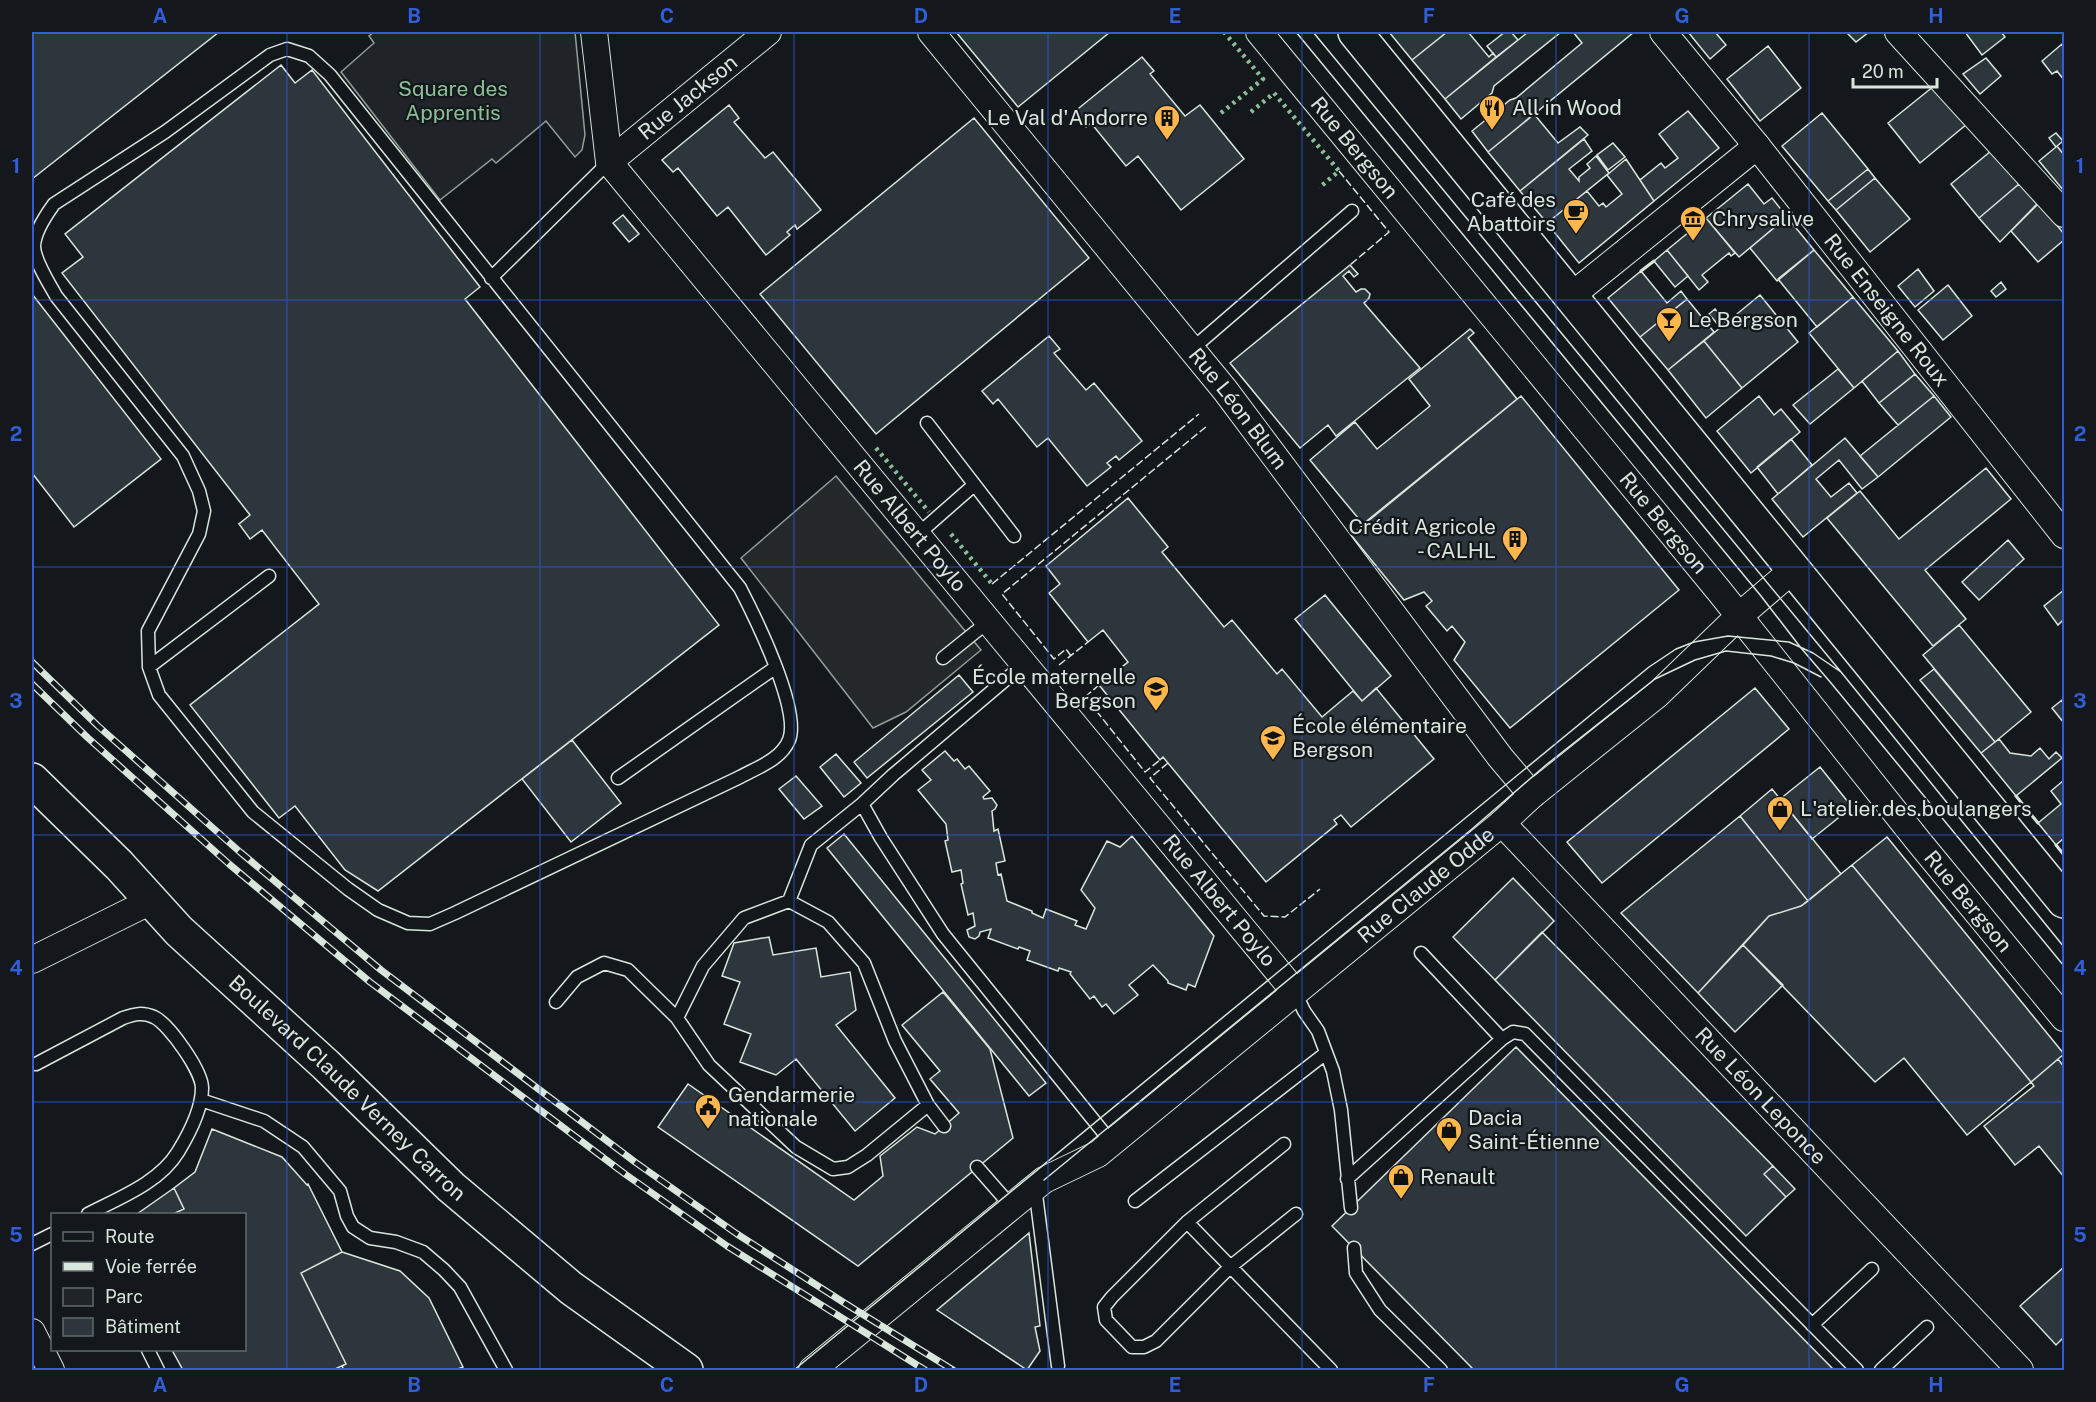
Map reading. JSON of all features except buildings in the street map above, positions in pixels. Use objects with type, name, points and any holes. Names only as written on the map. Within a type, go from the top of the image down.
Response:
[{"type":"main road","points":[[1355,32],[2064,901]]},
{"type":"main road","name":"Boulevard Claude Verney Carron","points":[[32,780],[119,865],[179,931],[326,1065],[451,1187],[571,1288],[686,1371]]},
{"type":"street","points":[[594,32],[609,162]]},
{"type":"street","name":"Rue Jackson","points":[[609,162],[768,32]]},
{"type":"street","name":"Rue Léon Blum","points":[[931,32],[1239,408],[1492,747],[1532,795]]},
{"type":"street","name":"Rue Bergson","points":[[1259,32],[1739,616],[1919,842],[2064,1018]]},
{"type":"street","name":"Rue Enseigne Roux","points":[[1663,32],[1757,146],[2064,534]]},
{"type":"street","points":[[1898,32],[2064,213]]},
{"type":"street","points":[[1571,296],[1757,146]]},
{"type":"street","name":"Rue Albert Poylo","points":[[609,162],[1295,992]]},
{"type":"street","name":"Rue Claude Odde","points":[[812,1371],[1040,1184],[1098,1154],[1112,1143],[1502,823],[1532,795],[1658,694],[1739,616],[1794,569]]},
{"type":"street","name":"Rue Léon Leponce","points":[[1502,823],[2020,1371]]},
{"type":"street","points":[[32,960],[151,901]]},
{"type":"street","points":[[32,1332],[51,1371]]},
{"type":"lane","points":[[287,49],[309,56],[330,75],[492,278],[740,588],[759,623],[776,667],[790,713],[790,739],[778,757],[738,778],[455,914],[430,924],[408,923],[378,910],[348,889],[253,812],[159,695],[149,667],[148,631],[199,534],[204,510],[199,491],[183,456],[56,296],[42,272],[34,247],[42,219],[54,204],[165,132],[270,55],[287,49]]},
{"type":"lane","points":[[492,278],[609,162]]},
{"type":"lane","points":[[1192,349],[1352,211]]},
{"type":"lane","points":[[927,423],[1014,536]]},
{"type":"lane","points":[[917,535],[974,485]]},
{"type":"lane","points":[[149,667],[269,576]]},
{"type":"lane","points":[[943,658],[989,621]]},
{"type":"lane","points":[[677,1018],[703,966],[744,918],[789,901],[812,845],[1024,664]]},
{"type":"lane","points":[[618,778],[776,667]]},
{"type":"lane","points":[[862,804],[881,838],[943,934],[1112,1143]]},
{"type":"lane","points":[[789,901],[828,922],[864,963],[895,1041],[928,1105],[944,1126]]},
{"type":"lane","points":[[1421,953],[1502,1039]]},
{"type":"lane","points":[[556,1002],[577,977],[604,963],[628,970],[677,1018],[709,1065],[796,1148],[833,1169],[848,1167],[867,1155],[928,1105]]},
{"type":"lane","points":[[1295,992],[1304,1011],[1318,1031],[1333,1071],[1341,1110],[1351,1208]]},
{"type":"lane","points":[[36,1064],[138,1012],[156,1018],[191,1057],[202,1086],[201,1100],[191,1127],[177,1154],[163,1171],[138,1188],[92,1213]]},
{"type":"lane","points":[[1347,1179],[1502,1039],[1513,1032],[1525,1034],[1857,1371]]},
{"type":"lane","points":[[1135,1201],[1326,1053]]},
{"type":"lane","points":[[201,1100],[264,1121],[303,1147],[340,1191],[347,1216],[353,1227],[370,1238],[396,1242],[423,1252],[444,1270],[460,1287],[506,1371]]},
{"type":"lane","points":[[1284,1144],[1187,1222],[1112,1297],[1104,1307],[1106,1320],[1132,1347],[1144,1347],[1156,1341],[1230,1267],[1296,1214]]},
{"type":"lane","points":[[977,1167],[1012,1207]]},
{"type":"lane","points":[[1040,1184],[1058,1366]]},
{"type":"lane","points":[[1187,1222],[1331,1371]]},
{"type":"lane","points":[[32,1244],[51,1234]]},
{"type":"lane","points":[[1354,1248],[1356,1273],[1380,1310],[1437,1369]]},
{"type":"lane","points":[[1812,1325],[1872,1269]]},
{"type":"lane","points":[[1881,1371],[1927,1327]]},
{"type":"lane","points":[[148,1351],[158,1371]]},
{"type":"green space","name":"Square des Apprentis","points":[[374,32],[575,32],[585,135],[582,150],[575,157],[546,121],[496,163],[492,159],[440,200],[341,72],[374,43],[369,36]]},
{"type":"shaded area","points":[[836,476],[981,650],[906,712],[873,728],[741,558]]},
{"type":"tram line","points":[[1296,32],[2064,966]]},
{"type":"tram line","points":[[1313,32],[1841,672],[2064,947]]},
{"type":"tram line","points":[[794,1370],[1649,667],[1676,649],[1694,642],[1728,636],[1789,642],[1813,653],[1841,672]]},
{"type":"tram line","points":[[1044,1180],[1472,829],[1546,765],[1655,679],[1695,660],[1726,651],[1771,656],[1794,663],[1821,677]]},
{"type":"railway","points":[[32,662],[98,726],[240,852],[381,970],[635,1162],[737,1234],[953,1370]]},
{"type":"railway","points":[[32,684],[88,738],[229,864],[370,982],[625,1174],[727,1246],[925,1370]]},
{"type":"hedge","points":[[1221,113],[1263,79],[1224,32]]},
{"type":"hedge","points":[[1251,112],[1274,93],[1339,171],[1319,188]]},
{"type":"hedge","points":[[876,448],[929,512]]},
{"type":"hedge","points":[[951,534],[992,584]]},
{"type":"fence","points":[[1339,171],[1389,232],[1350,265]]},
{"type":"fence","points":[[992,584],[1199,414]]},
{"type":"fence","points":[[1071,656],[1066,649],[1054,659],[1002,594],[1207,426]]},
{"type":"fence","points":[[1059,665],[1088,642]]},
{"type":"fence","points":[[1085,697],[1099,685]]},
{"type":"fence","points":[[1108,696],[1094,708],[1145,772],[1160,760]]},
{"type":"fence","points":[[1168,763],[1150,778],[1264,916],[1285,917],[1320,889]]},
{"type":"wall","points":[[1641,271],[1654,261]]},
{"type":"wall","points":[[2016,796],[2038,823]]},
{"type":"wall","points":[[2056,845],[2064,855]]},
{"type":"place","name":"All in Wood","points":[[1492,131]]},
{"type":"place","name":"Le Val d'Andorre","points":[[1167,141]]},
{"type":"place","name":"Café des Abattoirs","points":[[1576,235]]},
{"type":"place","name":"Chrysalive","points":[[1693,242]]},
{"type":"place","name":"Le Bergson","points":[[1669,343]]},
{"type":"place","name":"Crédit Agricole - CALHL","points":[[1515,562]]},
{"type":"place","name":"École maternelle Bergson","points":[[1156,712]]},
{"type":"place","name":"École élémentaire Bergson","points":[[1273,761]]},
{"type":"place","name":"L'atelier.des.boulangers","points":[[1780,832]]},
{"type":"place","name":"Gendarmerie nationale","points":[[708,1130]]},
{"type":"place","name":"Dacia Saint-Étienne","points":[[1449,1153]]},
{"type":"place","name":"Renault","points":[[1401,1200]]}]
